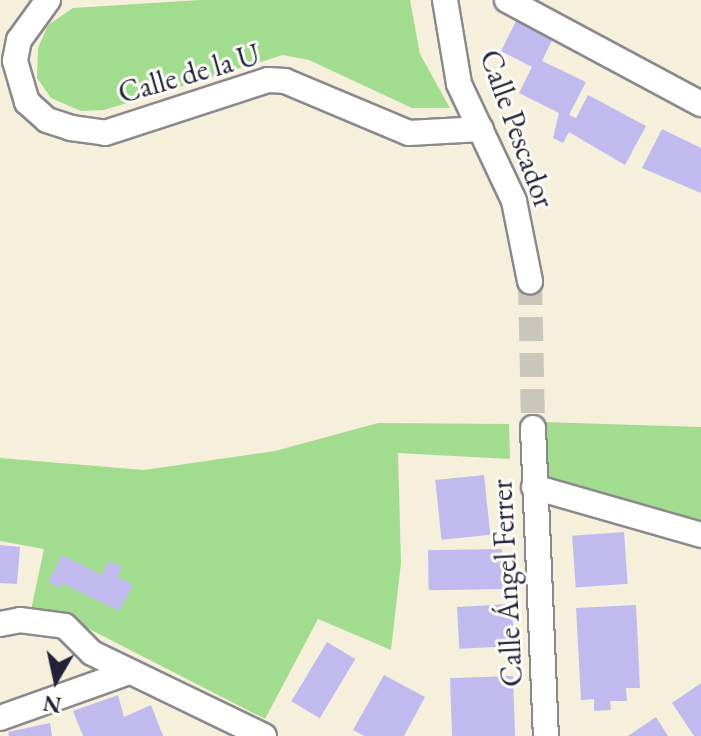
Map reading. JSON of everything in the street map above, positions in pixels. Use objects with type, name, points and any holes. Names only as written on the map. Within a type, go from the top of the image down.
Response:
[{"type":"street","name":"Calle de la U","points":[[48,0],[19,40],[8,62],[27,102],[47,120],[71,128],[105,133],[268,80],[285,81],[409,133],[481,129]]},
{"type":"street","name":"Calle Pescador","points":[[445,0],[459,84],[514,201],[530,281]]},
{"type":"street","points":[[507,0],[701,104]]},
{"type":"street","name":"Calle Ángel Ferrer","points":[[533,428],[546,736]]},
{"type":"street","points":[[534,487],[701,535]]},
{"type":"street","points":[[0,624],[20,620],[65,626],[92,653],[264,736]]},
{"type":"street","points":[[0,718],[129,672]]},
{"type":"green space","points":[[200,0],[410,0],[420,54],[450,108],[412,108],[309,60],[283,55],[104,110],[81,111],[51,98],[37,78],[38,48],[48,25],[73,8]]},
{"type":"green space","points":[[542,422],[701,427],[701,525],[543,475]]},
{"type":"green space","points":[[378,423],[509,424],[510,459],[398,453],[401,563],[391,650],[318,619],[265,719],[58,613],[31,610],[44,549],[0,541],[0,458],[144,470],[275,451]]},
{"type":"building","points":[[519,15],[555,34],[542,61],[586,82],[569,115],[576,118],[588,95],[646,126],[625,165],[569,132],[563,143],[553,138],[559,113],[519,93],[532,67],[501,51]]},
{"type":"building","points":[[662,129],[701,148],[701,193],[642,168]]},
{"type":"building","points":[[484,475],[490,535],[442,540],[435,480]]},
{"type":"building","points":[[624,532],[628,584],[576,588],[572,536]]},
{"type":"building","points":[[0,545],[20,547],[17,584],[0,583]]},
{"type":"building","points":[[502,549],[503,589],[429,590],[428,550]]},
{"type":"building","points":[[62,555],[102,575],[109,561],[122,567],[117,577],[133,585],[119,611],[62,583],[60,588],[48,582]]},
{"type":"building","points":[[512,604],[514,646],[459,649],[457,607]]},
{"type":"building","points":[[636,605],[640,688],[626,688],[627,701],[610,701],[611,710],[594,711],[594,699],[581,700],[576,608]]},
{"type":"building","points":[[327,642],[355,659],[320,718],[291,701]]},
{"type":"building","points":[[384,675],[425,697],[404,736],[364,736],[353,730]]},
{"type":"building","points":[[513,676],[515,736],[452,736],[450,678]]},
{"type":"building","points":[[701,683],[701,736],[694,736],[672,703]]},
{"type":"building","points":[[118,695],[124,717],[151,705],[163,736],[83,736],[73,711]]},
{"type":"building","points":[[656,717],[668,736],[628,736]]},
{"type":"building","points":[[50,723],[52,736],[9,736],[8,732]]},
{"type":"tunnel","points":[[530,281],[533,428]]}]
